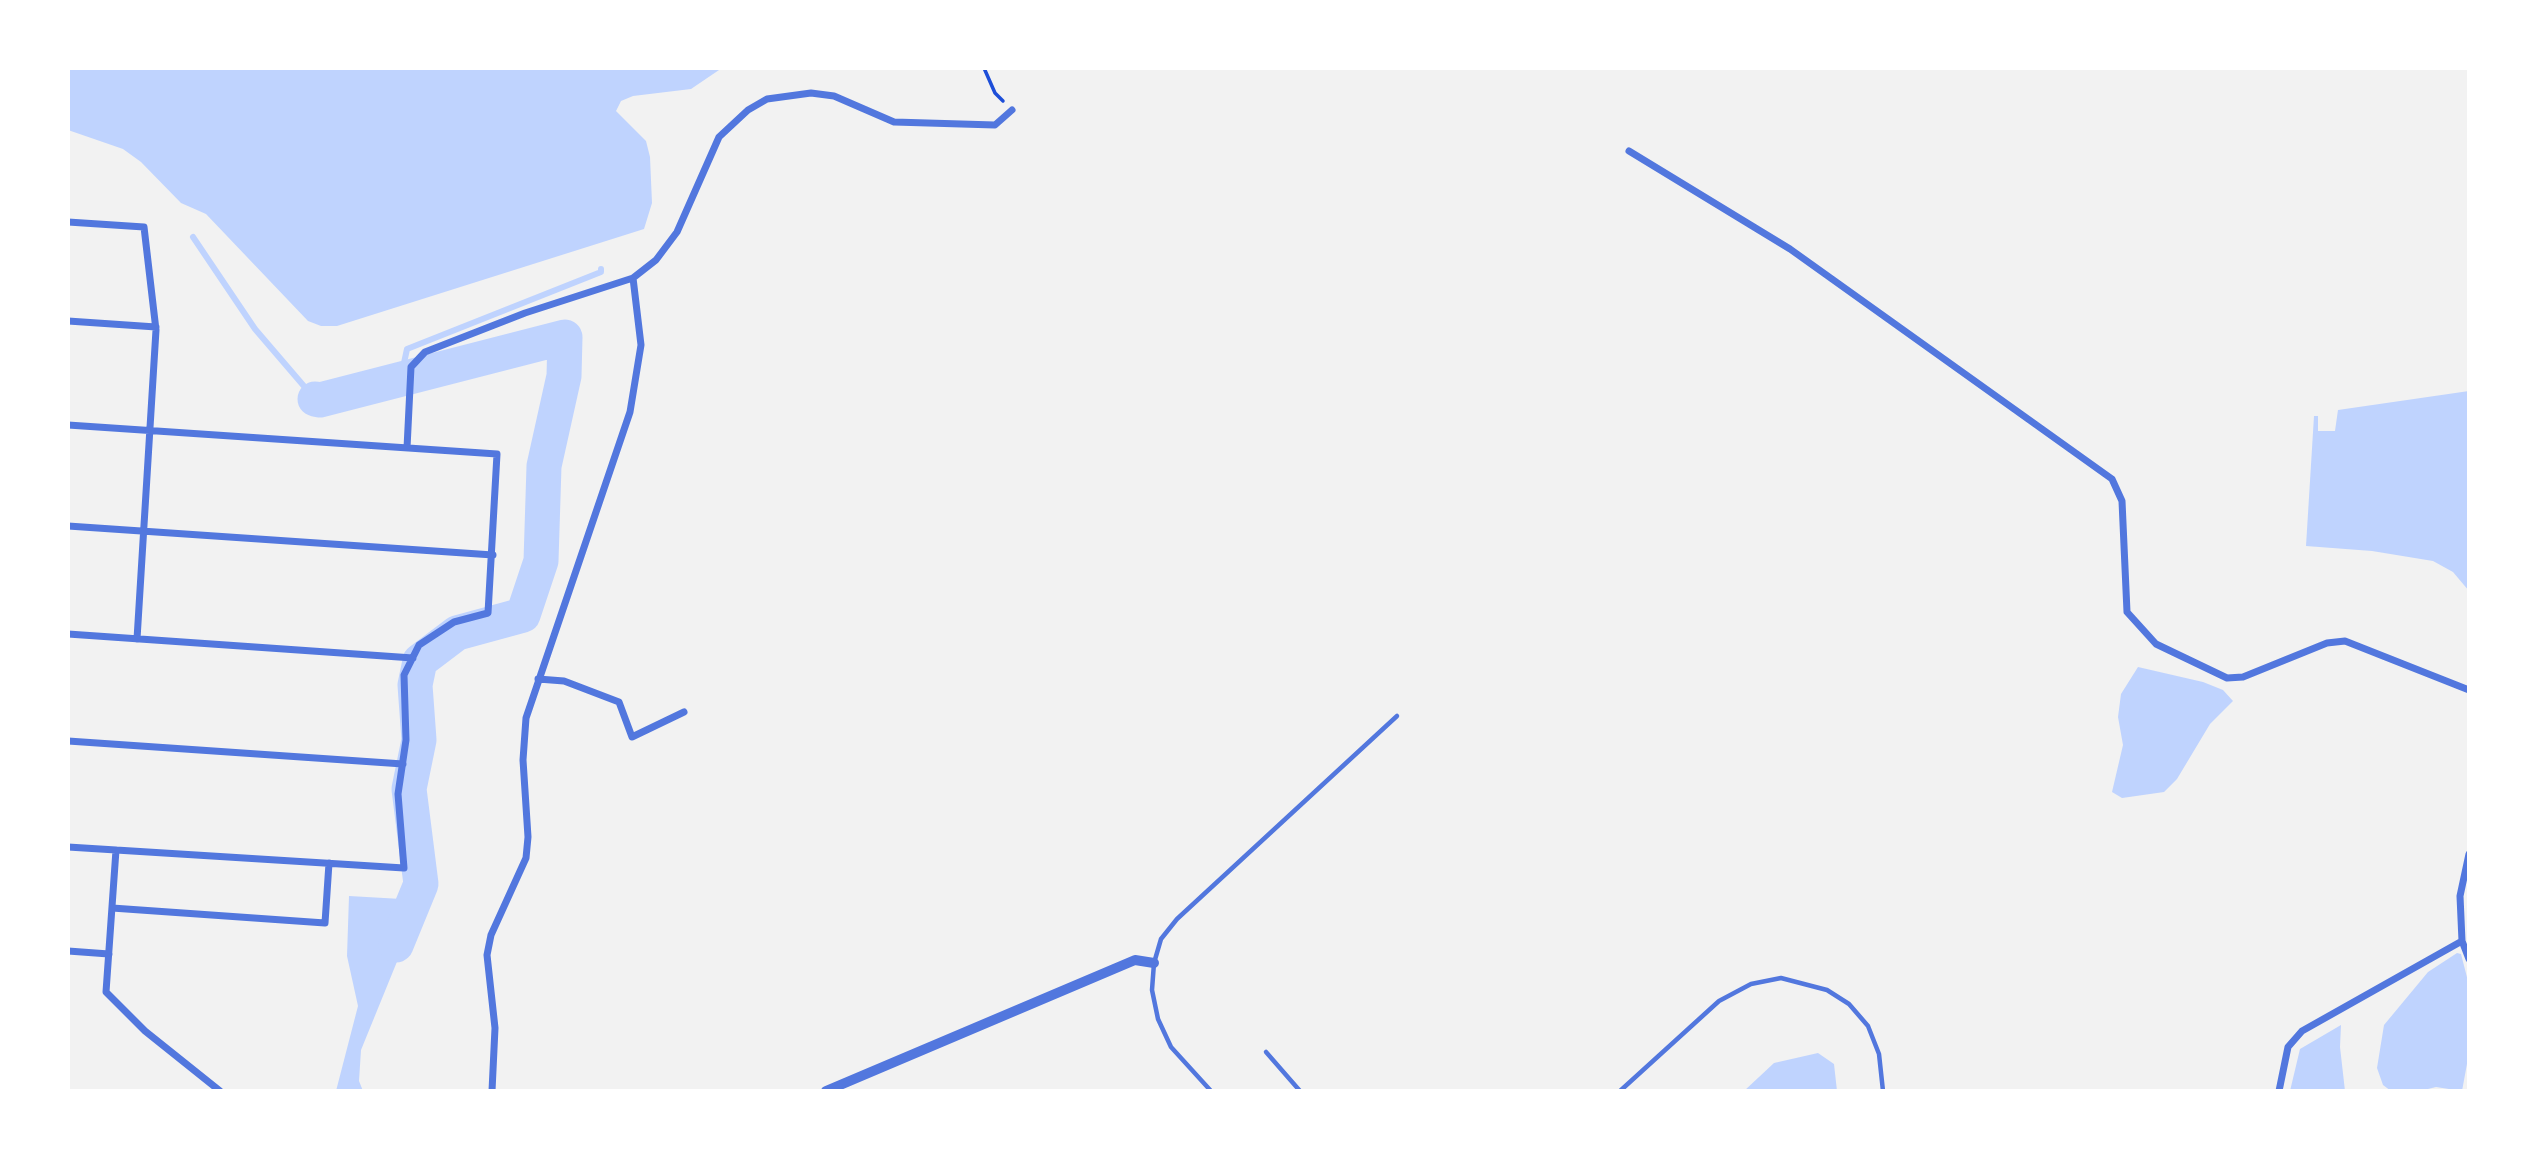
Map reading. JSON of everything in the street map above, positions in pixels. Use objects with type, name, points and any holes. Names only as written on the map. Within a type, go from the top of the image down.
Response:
[{"type":"street","points":[[407,448],[411,367],[425,352],[470,333],[633,278],[661,255],[677,232],[719,137],[748,110],[768,99],[811,93],[834,96],[894,122],[995,125],[1012,110]]},
{"type":"street","points":[[1629,151],[1790,249],[2112,479],[2122,501],[2123,582],[2127,612],[2156,644],[2227,678],[2243,677],[2327,643],[2345,641],[2469,690]]},
{"type":"street","points":[[68,222],[144,227],[156,327],[136,639]]},
{"type":"street","points":[[492,1091],[495,1028],[487,955],[491,935],[526,858],[528,837],[523,760],[526,718],[630,412],[641,345],[633,278]]},
{"type":"street","points":[[68,321],[156,327]]},
{"type":"street","points":[[68,425],[497,454],[488,613],[454,622],[419,645],[404,675],[406,740],[398,794],[404,868],[68,847]]},
{"type":"street","points":[[68,526],[493,555]]},
{"type":"street","points":[[68,634],[413,658]]},
{"type":"street","points":[[538,679],[564,681],[619,702],[632,737],[684,712]]},
{"type":"street","points":[[68,741],[403,764]]},
{"type":"street","points":[[116,850],[106,992],[145,1031],[220,1091]]},
{"type":"street","points":[[2469,854],[2460,896],[2462,941],[2469,959]]},
{"type":"street","points":[[112,908],[325,923],[329,863]]},
{"type":"street","points":[[2278,1091],[2288,1047],[2302,1031],[2462,941]]},
{"type":"street","points":[[68,951],[109,954]]},
{"type":"street","points":[[826,1091],[1135,960],[1154,963]]},
{"type":"lane","points":[[1211,1091],[1171,1047],[1158,1019],[1152,990],[1154,963],[1161,939],[1177,919],[1396,716]]},
{"type":"lane","points":[[1619,1091],[1718,1001],[1751,984],[1781,978],[1827,990],[1849,1004],[1868,1026],[1879,1054],[1885,1082],[1883,1091]]},
{"type":"lane","points":[[1266,1052],[1300,1091]]},
{"type":"path","points":[[984,68],[995,93],[1012,110]]},
{"type":"water","points":[[68,68],[722,68],[691,89],[633,96],[621,101],[616,111],[646,141],[650,157],[652,203],[644,229],[337,326],[321,326],[308,321],[206,214],[181,203],[141,162],[123,149],[68,130]]},
{"type":"water","points":[[2469,391],[2469,591],[2453,572],[2433,561],[2372,551],[2306,546],[2314,416],[2318,416],[2318,431],[2335,431],[2338,410]]},
{"type":"water","points":[[2138,667],[2203,682],[2223,690],[2233,701],[2210,724],[2177,779],[2164,792],[2122,798],[2112,792],[2123,745],[2118,717],[2121,694]]},
{"type":"water","points":[[349,896],[419,900],[416,915],[361,1050],[359,1081],[363,1091],[336,1091],[358,1006],[347,956]]},
{"type":"water","points":[[2457,953],[2461,954],[2469,985],[2469,1053],[2462,1091],[2436,1087],[2420,1091],[2391,1091],[2383,1085],[2377,1068],[2384,1025],[2428,972]]},
{"type":"water","points":[[2341,1025],[2340,1047],[2345,1091],[2290,1091],[2300,1049]]},
{"type":"water","points":[[1818,1053],[1834,1064],[1837,1091],[1744,1091],[1774,1063]]},
{"type":"waterway","points":[[193,237],[255,329],[315,399]]},
{"type":"waterway","points":[[401,377],[407,349],[601,272],[601,269]]},
{"type":"waterway","points":[[315,399],[320,400],[565,337],[564,376],[544,466],[541,561],[523,615],[457,633],[420,661],[415,685],[419,740],[409,789],[421,884],[396,945]]}]
